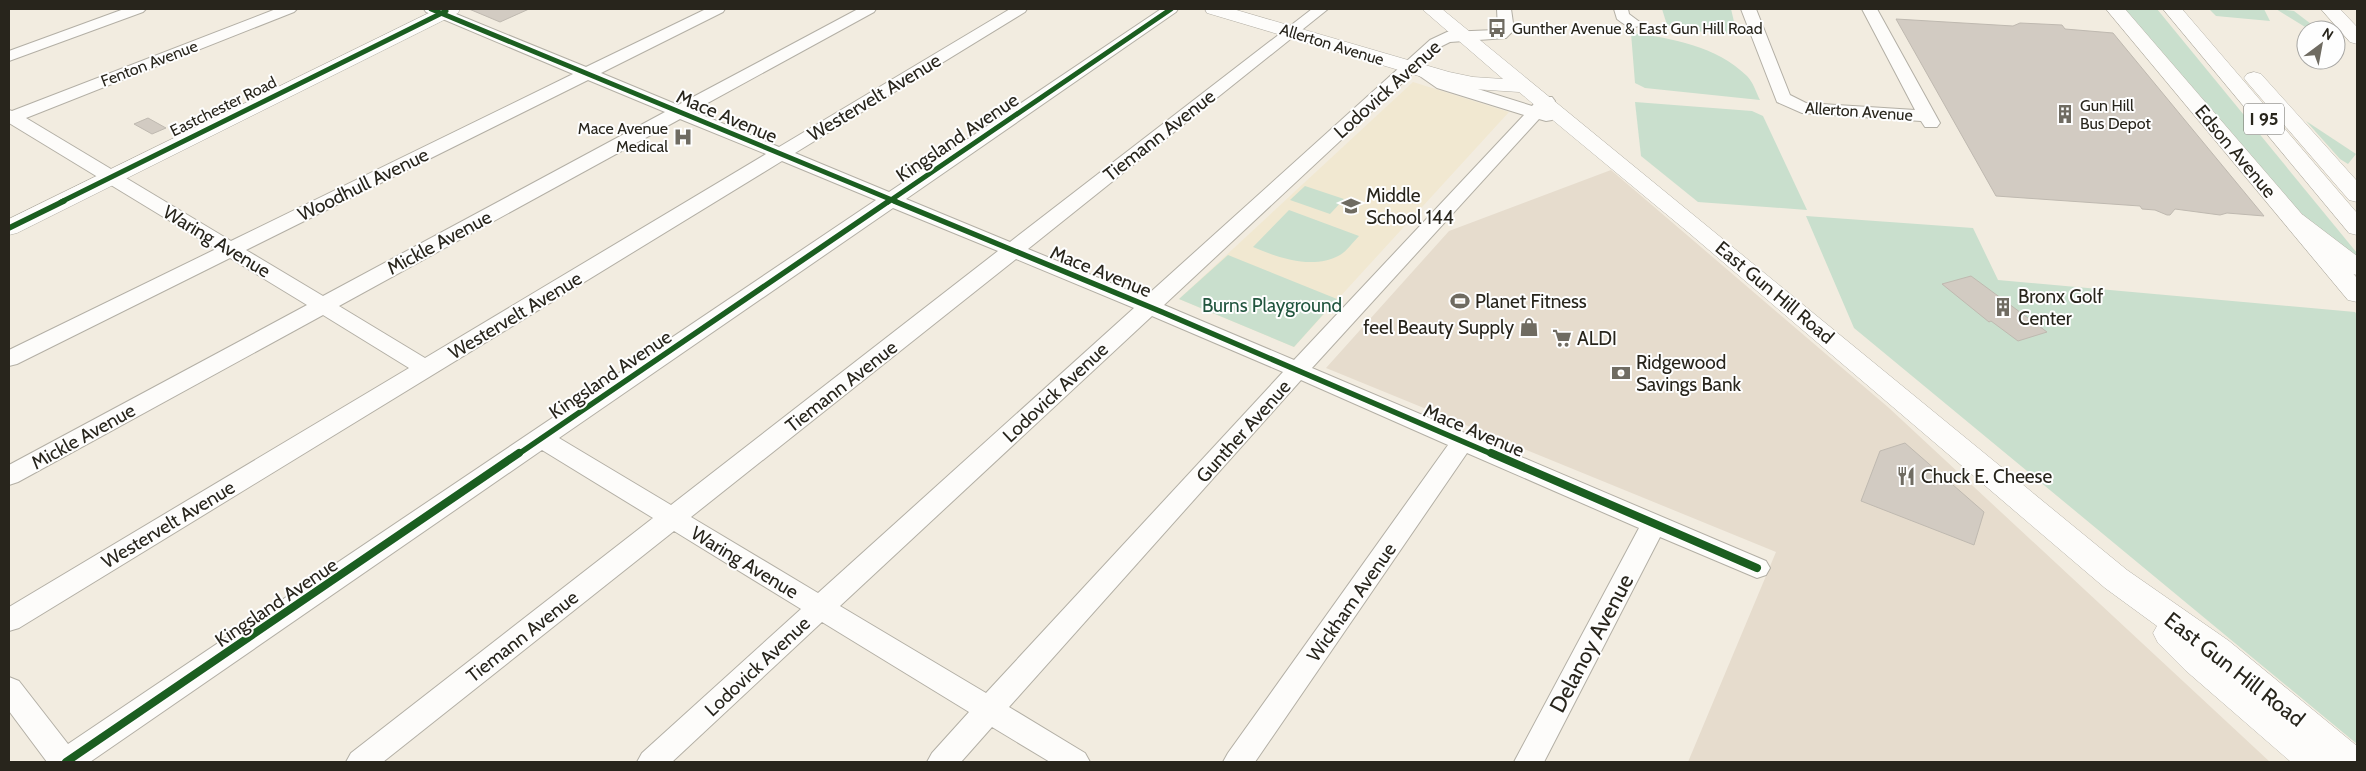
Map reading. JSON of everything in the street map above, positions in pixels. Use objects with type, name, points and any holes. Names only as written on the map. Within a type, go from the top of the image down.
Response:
[{"type":"main road","name":"Allerton Avenue","points":[[1214,9],[1415,69],[1467,82],[1526,86]]},
{"type":"main road","name":"East Gun Hill Road","points":[[1431,9],[1526,86],[1540,107],[1572,124],[2116,579],[2217,651],[2350,762]]},
{"type":"main road","name":"Edson Avenue","points":[[2116,9],[2357,294]]},
{"type":"main road","name":"I 95","points":[[2172,9],[2357,228]]},
{"type":"main road","name":"I 95","points":[[2195,9],[2357,196]]},
{"type":"main road","points":[[2310,9],[2320,20]]},
{"type":"main road","points":[[2330,9],[2357,38]]},
{"type":"main road","name":"Eastchester Road","points":[[9,228],[441,10]]},
{"type":"main road","points":[[2346,49],[2354,58]]},
{"type":"main road","points":[[2295,220],[2357,268]]},
{"type":"main road","name":"East Gun Hill Road","points":[[2116,579],[2197,660],[2316,762]]},
{"type":"street","points":[[9,56],[138,9]]},
{"type":"street","name":"Fenton Avenue","points":[[10,116],[289,9]]},
{"type":"street","points":[[685,9],[711,12]]},
{"type":"street","name":"Mickle Avenue","points":[[9,476],[869,9]]},
{"type":"street","name":"Westervelt Avenue","points":[[9,620],[1020,9]]},
{"type":"street","name":"Kingsland Avenue","points":[[65,762],[542,439],[1170,9]]},
{"type":"street","name":"Tiemann Avenue","points":[[361,762],[1321,9]]},
{"type":"street","points":[[1465,36],[1497,36],[1506,32],[1504,9]]},
{"type":"street","points":[[1621,9],[1622,16],[1633,23]]},
{"type":"street","name":"Allerton Avenue","points":[[1748,9],[1783,98],[1792,104],[1802,108],[1929,120],[1870,9]]},
{"type":"street","name":"Mace Avenue","points":[[441,10],[586,74],[1148,306],[1757,568]]},
{"type":"street","name":"Woodhull Avenue","points":[[9,359],[711,12]]},
{"type":"street","name":"Lodovick Avenue","points":[[652,762],[1148,306],[1415,69],[1441,40],[1447,37],[1465,36]]},
{"type":"street","name":"Allerton Avenue","points":[[1415,69],[1443,84],[1540,107]]},
{"type":"street","name":"Gunther Avenue","points":[[942,762],[1540,107]]},
{"type":"street","name":"Waring Avenue","points":[[10,116],[426,368]]},
{"type":"street","name":"Waring Avenue","points":[[542,439],[1075,762]]},
{"type":"street","name":"Wickham Avenue","points":[[1238,762],[1463,441]]},
{"type":"street","name":"Delanoy Avenue","points":[[1529,762],[1654,523]]},
{"type":"street","points":[[9,689],[65,762]]},
{"type":"shaded area","name":"Middle School 144","points":[[1413,82],[1509,112],[1294,347],[1179,299]]},
{"type":"shaded area","points":[[1611,170],[1889,408],[2270,762],[1688,762],[1776,552],[1326,368],[1449,231]]},
{"type":"green space","points":[[1662,9],[1731,9],[1737,34],[1677,30],[1667,25]]},
{"type":"green space","points":[[2124,9],[2157,9],[2357,253],[2357,262],[2305,220]]},
{"type":"green space","points":[[2209,9],[2264,9],[2270,21],[2216,16]]},
{"type":"green space","points":[[2276,9],[2294,11],[2306,20],[2296,21]]},
{"type":"green space","points":[[1631,33],[1678,41],[1722,57],[1747,76],[1760,100],[1645,88],[1635,83]]},
{"type":"green space","points":[[1635,102],[1752,111],[1763,116],[1807,210],[1698,202],[1641,156]]},
{"type":"green space","points":[[2306,121],[2356,154],[2348,164],[2340,159]]},
{"type":"green space","points":[[1305,186],[1344,199],[1330,214],[1290,200]]},
{"type":"green space","points":[[1289,210],[1359,236],[1340,255],[1319,262],[1296,261],[1253,247]]},
{"type":"green space","points":[[1806,216],[1973,228],[1998,280],[2355,312],[2357,315],[2357,744],[1854,328]]},
{"type":"green space","name":"Burns Playground","points":[[1228,255],[1337,299],[1294,347],[1179,299]]},
{"type":"building","points":[[469,9],[529,9],[500,22]]},
{"type":"building","name":"Gun Hill Bus Depot","points":[[1896,19],[2013,26],[2020,23],[2062,25],[2065,29],[2113,33],[2264,216],[2227,213],[2220,215],[2175,209],[2170,215],[2167,215],[2155,210],[2142,209],[2140,206],[1996,196]]},
{"type":"building","points":[[148,118],[166,128],[152,134],[134,124]]},
{"type":"building","name":"Bronx Golf Center","points":[[1971,276],[2047,332],[2018,341],[1991,321],[1989,322],[1942,284]]},
{"type":"building","name":"Chuck E. Cheese","points":[[1905,443],[1984,512],[1974,545],[1861,501],[1880,451]]},
{"type":"cycle path","points":[[431,9],[1162,312],[1757,568]]},
{"type":"cycle path","points":[[66,762],[1171,9]]},
{"type":"cycle path","points":[[9,228],[446,11]]},
{"type":"place","name":"Gunther Avenue & East Gun Hill Road","points":[[1497,28]]},
{"type":"place","name":"Gun Hill Bus Depot","points":[[2065,114]]},
{"type":"place","name":"Mace Avenue Medical","points":[[683,137]]},
{"type":"place","name":"Middle School 144","points":[[1351,206]]},
{"type":"place","name":"Planet Fitness","points":[[1460,301]]},
{"type":"place","name":"Bronx Golf Center","points":[[2003,307]]},
{"type":"place","name":"feel Beauty Supply","points":[[1529,327]]},
{"type":"place","name":"ALDI","points":[[1562,338]]},
{"type":"place","name":"Ridgewood Savings Bank","points":[[1621,373]]},
{"type":"place","name":"Chuck E. Cheese","points":[[1906,476]]}]
